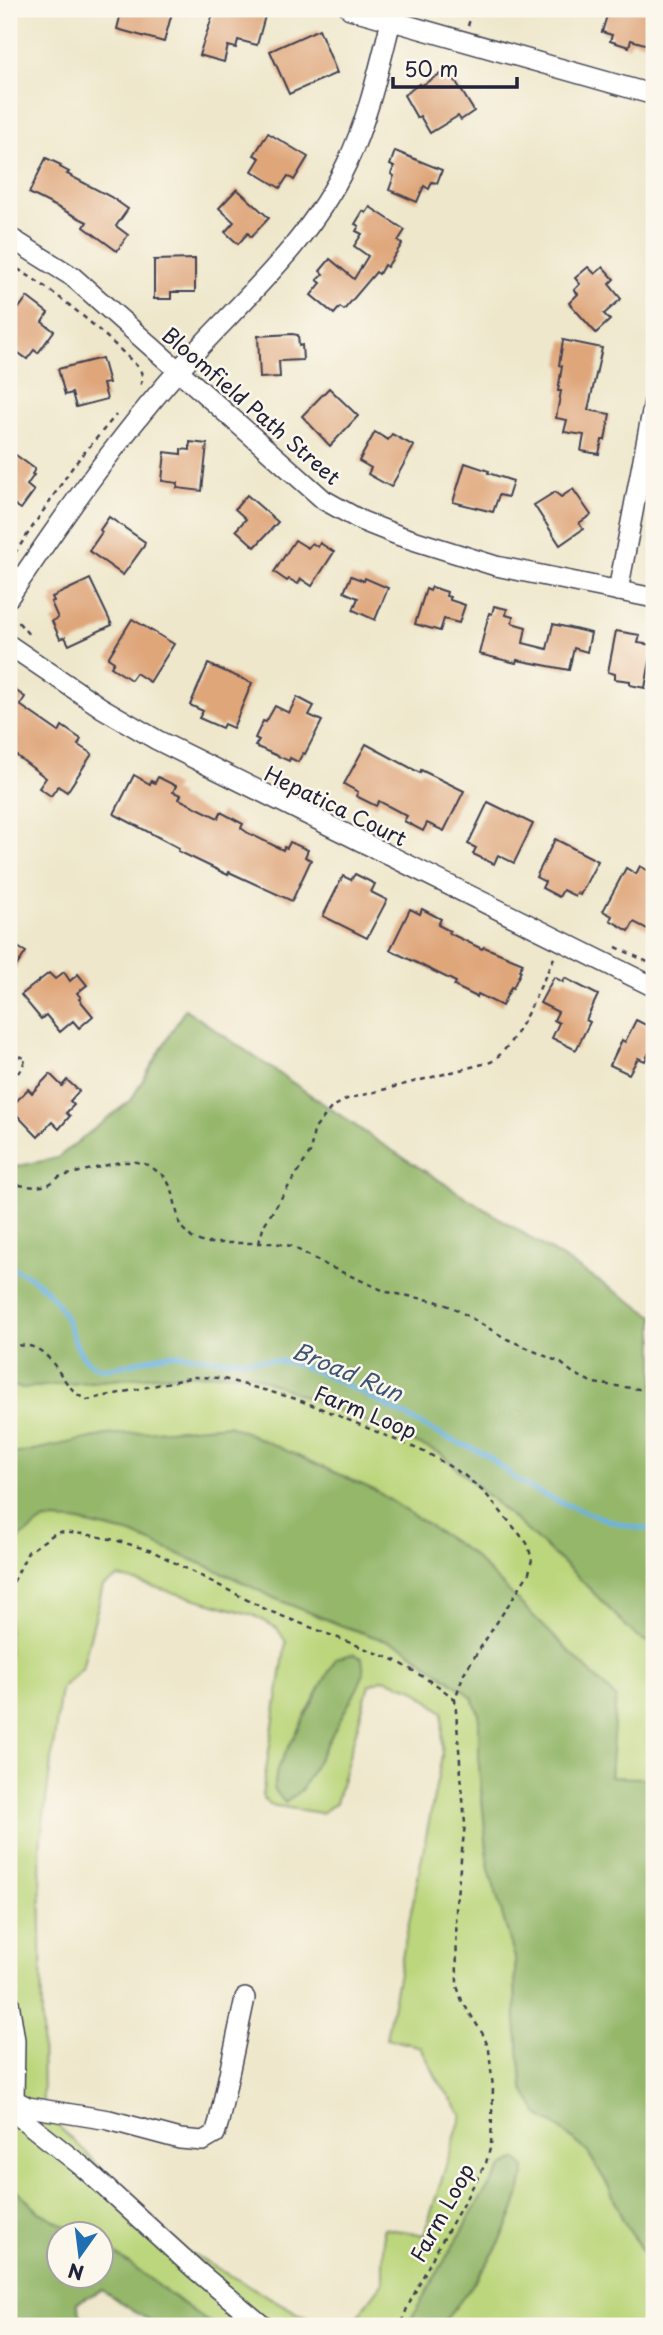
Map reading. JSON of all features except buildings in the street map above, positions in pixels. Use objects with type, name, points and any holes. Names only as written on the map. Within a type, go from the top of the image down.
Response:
[{"type":"street","points":[[350,9],[654,95]]},
{"type":"street","points":[[9,597],[110,452],[178,371],[248,298],[307,230],[347,163],[371,98],[391,21]]},
{"type":"street","name":"Bloomfield Path Street","points":[[9,237],[73,277],[324,500],[362,522],[496,566],[654,598]]},
{"type":"street","points":[[618,591],[654,401]]},
{"type":"street","name":"Hepatica Court","points":[[9,645],[103,709],[156,740],[654,987]]},
{"type":"street","points":[[14,2100],[28,2107],[109,2120],[180,2139],[203,2141],[215,2134],[219,2121],[245,1998]]},
{"type":"street","points":[[9,2002],[15,2040],[14,2100],[21,2118],[84,2168],[186,2261],[263,2326]]},
{"type":"path","points":[[9,264],[53,291],[131,360],[140,369],[143,378],[138,391]]},
{"type":"path","points":[[9,562],[74,465],[120,411]]},
{"type":"path","points":[[9,623],[19,623],[31,637]]},
{"type":"path","points":[[258,1243],[264,1225],[310,1153],[314,1130],[331,1108],[348,1100],[491,1062],[500,1056],[511,1042],[562,942]]},
{"type":"path","points":[[606,942],[654,965]]},
{"type":"path","points":[[9,1054],[26,1058],[21,1070],[9,1080]]},
{"type":"path","points":[[9,1184],[36,1188],[48,1185],[59,1177],[120,1162],[148,1165],[164,1176],[172,1189],[180,1226],[192,1238],[204,1243],[291,1246],[387,1292],[435,1301],[454,1308],[507,1339],[561,1363],[573,1373],[593,1383],[639,1389],[646,1385],[654,1372]]},
{"type":"path","name":"Farm Loop","points":[[9,1347],[22,1344],[40,1349],[54,1363],[72,1390],[87,1400],[194,1377],[220,1378],[320,1408],[429,1454],[464,1475],[485,1493],[527,1543],[532,1559],[529,1573],[464,1673],[455,1699],[465,1825],[456,1904],[457,1986],[462,2001],[484,2036],[489,2050],[493,2088],[491,2145],[486,2163],[433,2257],[407,2308],[401,2326]]},
{"type":"path","points":[[9,1591],[28,1552],[57,1532],[115,1540],[152,1551],[269,1611],[397,1661],[455,1699]]},
{"type":"green space","points":[[185,1009],[382,1144],[654,1316],[654,1644],[637,1637],[572,1571],[440,1453],[248,1373],[155,1376],[23,1388],[9,1386],[9,1168],[57,1158],[131,1100]]},
{"type":"green space","points":[[248,1373],[440,1453],[572,1571],[637,1637],[654,1644],[654,1782],[644,1778],[610,1778],[615,1698],[469,1552],[9,1455],[9,1386],[23,1388],[155,1376]]},
{"type":"green space","points":[[229,1425],[376,1491],[469,1552],[616,1698],[610,1777],[644,1778],[654,1782],[652,2267],[623,2220],[609,2187],[587,2151],[539,2115],[523,2089],[516,2022],[515,1958],[489,1869],[479,1769],[479,1714],[472,1697],[404,1647],[276,1599],[228,1575],[132,1534],[75,1521],[45,1520],[21,1537],[9,1563],[9,1455],[106,1435]]},
{"type":"green space","points":[[45,1519],[75,1521],[132,1534],[228,1575],[276,1599],[404,1647],[472,1697],[479,1714],[479,1769],[489,1869],[515,1958],[516,2022],[539,2115],[587,2151],[609,2187],[623,2220],[652,2267],[654,2326],[440,2326],[468,2291],[504,2233],[513,2213],[525,2169],[517,2159],[503,2166],[480,2199],[407,2326],[350,2326],[383,2282],[383,2228],[424,2235],[462,2115],[436,2077],[421,2047],[386,2038],[442,1756],[443,1712],[412,1688],[384,1679],[369,1685],[336,1803],[321,1813],[270,1805],[262,1796],[286,1642],[277,1628],[253,1615],[119,1577],[103,1586],[82,1669],[61,1688],[40,1845],[43,2111],[183,2249],[321,2326],[217,2326],[116,2254],[116,2220],[54,2220],[39,2212],[9,2183],[9,1563],[21,1537]]},
{"type":"green space","points":[[354,1654],[362,1658],[364,1673],[357,1689],[302,1789],[285,1803],[274,1789],[277,1769],[336,1658]]},
{"type":"green space","points":[[517,2159],[525,2169],[513,2213],[481,2272],[440,2326],[407,2326],[480,2199],[504,2166]]},
{"type":"green space","points":[[9,2183],[39,2212],[54,2220],[46,2220],[46,2290],[102,2290],[77,2302],[84,2326],[9,2326]]},
{"type":"green space","points":[[116,2254],[217,2326],[160,2326],[102,2290],[116,2290]]},
{"type":"waterway","name":"Broad Run","points":[[9,1267],[27,1275],[50,1294],[66,1319],[81,1352],[97,1367],[111,1368],[175,1354],[298,1365],[347,1385],[453,1441],[479,1451],[520,1482],[547,1496],[625,1525],[654,1529]]}]
